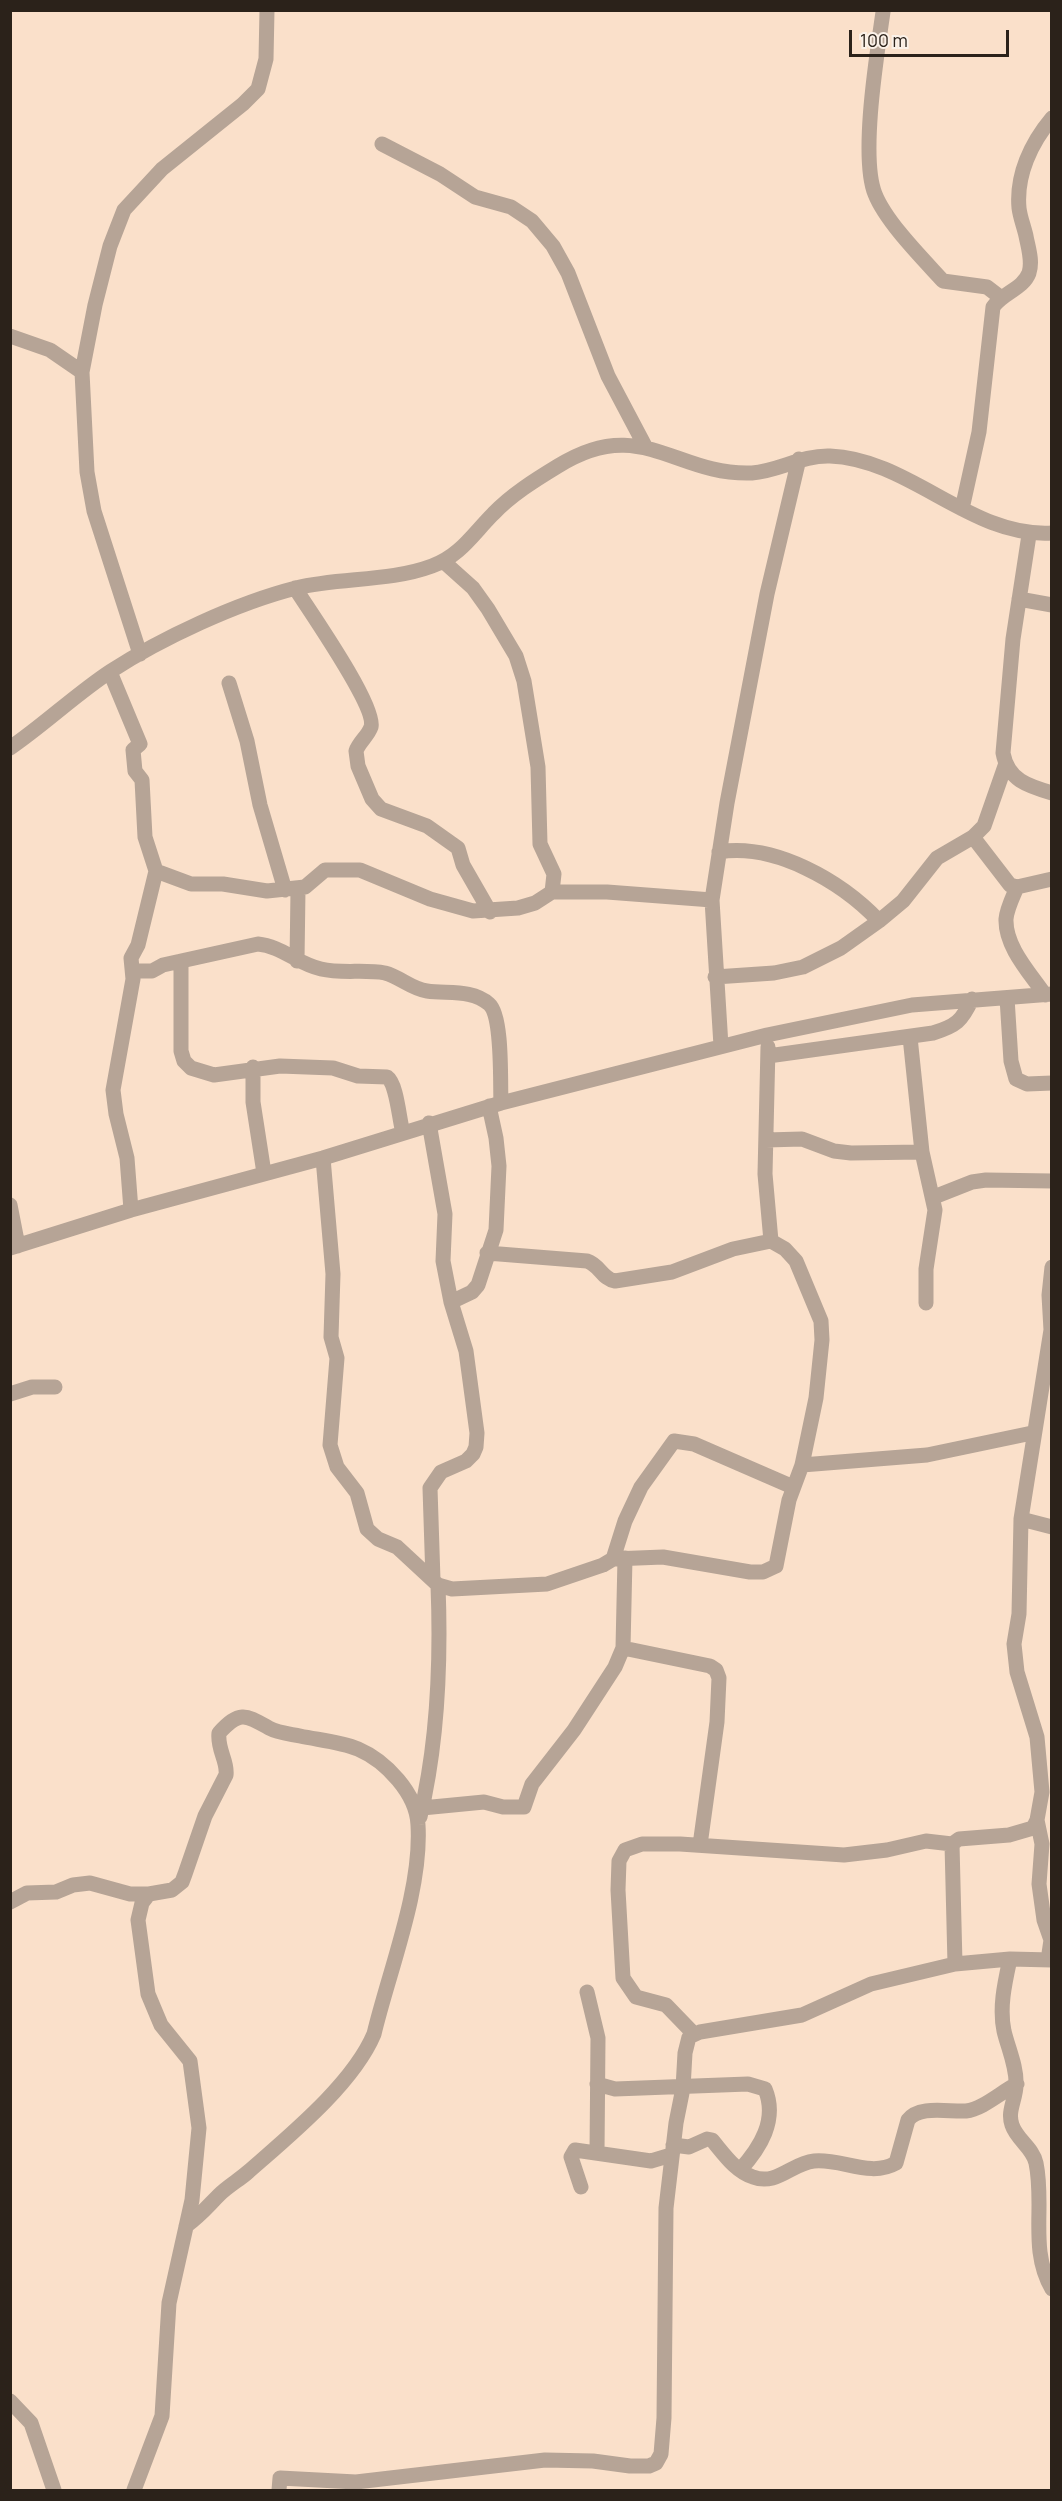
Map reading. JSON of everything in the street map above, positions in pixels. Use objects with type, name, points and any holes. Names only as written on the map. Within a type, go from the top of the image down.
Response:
[{"type":"street","points":[[140,654],[94,511],[87,472],[82,372],[110,246],[124,210],[162,169],[243,104],[258,89],[266,59],[267,10]]},
{"type":"street","points":[[883,12],[870,125],[871,170],[875,194],[907,239],[943,281],[987,287],[999,297]]},
{"type":"street","points":[[962,509],[979,432],[993,307],[999,297],[1017,288],[1029,272],[1030,259],[1019,209],[1019,195],[1026,158],[1032,142],[1052,118]]},
{"type":"street","points":[[382,144],[440,174],[475,197],[511,207],[532,221],[553,246],[568,273],[608,376],[645,446]]},
{"type":"street","points":[[10,336],[50,350],[82,372]]},
{"type":"street","points":[[10,748],[110,672],[140,654],[208,620],[295,588],[386,577],[444,562],[468,543],[506,502],[562,464],[598,448],[645,446],[734,472],[755,473],[813,456],[849,458],[883,470],[962,509],[1029,535],[1052,533]]},
{"type":"street","points":[[721,1046],[715,976],[715,906],[712,900],[718,852],[767,594],[799,459]]},
{"type":"street","points":[[715,976],[774,973],[803,966],[841,948],[903,901],[937,858],[974,837],[984,826],[1005,766],[1004,728],[1029,535]]},
{"type":"street","points":[[444,562],[473,588],[516,656],[524,681],[537,767],[540,844],[554,874],[552,892]]},
{"type":"street","points":[[295,588],[350,675],[371,718],[371,728],[358,742],[356,751],[358,766],[372,799],[381,809],[427,826],[453,843],[490,912]]},
{"type":"street","points":[[1019,599],[1052,605]]},
{"type":"street","points":[[110,672],[140,744],[133,750],[135,771],[142,780],[145,837],[156,871],[138,945],[131,958],[134,970],[113,1090],[116,1114],[128,1158],[131,1210]]},
{"type":"street","points":[[229,683],[247,741],[260,805],[291,890],[297,962]]},
{"type":"street","points":[[1005,766],[1021,782],[1052,793]]},
{"type":"street","points":[[974,837],[1002,878],[1017,887],[1052,879]]},
{"type":"street","points":[[718,852],[745,850],[779,858],[833,884],[861,902],[879,921]]},
{"type":"street","points":[[156,871],[191,884],[223,884],[267,891],[291,890],[313,882],[325,870],[360,870],[375,873],[430,899],[473,911],[490,912],[535,903],[552,892],[607,892],[712,900]]},
{"type":"street","points":[[1017,887],[1008,910],[1008,930],[1014,948],[1048,994]]},
{"type":"street","points":[[134,970],[152,971],[181,961],[258,944],[280,950],[297,962],[340,972],[386,973],[427,991],[451,991],[488,1003],[494,1010],[498,1030],[495,1104],[499,1203],[496,1230],[478,1285],[472,1292],[451,1302]]},
{"type":"street","points":[[181,961],[181,1051],[184,1061],[191,1068],[214,1075],[253,1067],[321,1067],[358,1076],[387,1077],[395,1088],[397,1111],[403,1133]]},
{"type":"street","points":[[10,1205],[14,1247],[131,1210],[323,1158],[495,1104],[721,1046],[912,1005],[1048,994]]},
{"type":"street","points":[[1007,998],[1011,1061],[1016,1079],[1027,1084],[1052,1083]]},
{"type":"street","points":[[768,1056],[910,1038],[955,1025],[964,1018],[972,999]]},
{"type":"street","points":[[767,1035],[765,1174],[771,1241]]},
{"type":"street","points":[[910,1038],[921,1152],[934,1197],[934,1225],[926,1269],[926,1303]]},
{"type":"street","points":[[253,1067],[253,1102],[264,1173]]},
{"type":"street","points":[[186,2226],[205,2212],[219,2195],[247,2173],[319,2106],[366,2054],[374,2034],[411,1896],[420,1815],[433,1739],[439,1628],[430,1488],[441,1472],[466,1461],[476,1447],[466,1351],[451,1302],[443,1261],[445,1214],[429,1124]]},
{"type":"street","points":[[766,1140],[802,1139],[834,1151],[850,1153],[921,1152]]},
{"type":"street","points":[[323,1158],[333,1274],[331,1337],[337,1358],[329,1435],[332,1456],[357,1493],[367,1529],[378,1539],[397,1547],[435,1582],[452,1589],[535,1586],[619,1558],[663,1557],[750,1572],[771,1570],[778,1559],[793,1487],[802,1465],[822,1359],[821,1321],[796,1261],[779,1244],[771,1241],[734,1249],[672,1272],[615,1281],[606,1278],[595,1263],[587,1261],[487,1253]]},
{"type":"street","points":[[934,1197],[972,1182],[986,1180],[1052,1181]]},
{"type":"street","points":[[694,2034],[666,2005],[636,1997],[623,1978],[619,1862],[625,1850],[642,1844],[700,1845],[844,1855],[887,1850],[926,1841],[952,1844],[959,1839],[1023,1831],[1033,1828],[1037,1820],[1042,1792],[1037,1737],[1017,1672],[1014,1654],[1019,1614],[1021,1519],[1032,1433],[1045,1397],[1051,1330],[1052,1267]]},
{"type":"street","points":[[10,1394],[32,1387],[55,1387]]},
{"type":"street","points":[[802,1465],[927,1455],[1032,1433]]},
{"type":"street","points":[[420,1815],[484,1802],[503,1808],[524,1807],[532,1784],[574,1730],[615,1667],[623,1648],[619,1558],[625,1521],[641,1487],[675,1442],[694,1444],[793,1487]]},
{"type":"street","points":[[1021,1519],[1052,1527]]},
{"type":"street","points":[[623,1648],[710,1666],[716,1670],[719,1678],[717,1722],[700,1845]]},
{"type":"street","points":[[10,1902],[27,1893],[56,1892],[73,1885],[90,1883],[130,1894],[149,1894],[172,1890],[182,1882],[205,1816],[227,1768],[218,1745],[219,1732],[239,1717],[248,1716],[271,1730],[357,1749],[378,1760],[393,1774],[420,1815]]},
{"type":"street","points":[[279,2490],[280,2478],[366,2481],[545,2460],[593,2461],[630,2466],[649,2466],[656,2463],[661,2454],[664,2418],[666,2208],[672,2150],[683,2088],[685,2053],[689,2037],[694,2034],[802,2015],[871,1984],[955,1964],[1010,1959],[1050,1960],[1051,1943],[1040,1884],[1042,1844],[1037,1820]]},
{"type":"street","points":[[952,1844],[955,1964]]},
{"type":"street","points":[[134,2490],[162,2416],[171,2286],[186,2226],[197,2161],[199,2128],[190,2061],[161,2025],[148,1994],[138,1920],[142,1903],[149,1894]]},
{"type":"street","points":[[1010,1959],[1002,2004],[1004,2028],[1017,2084],[1011,2119],[1016,2133],[1030,2149],[1036,2164],[1039,2253],[1043,2273],[1052,2289]]},
{"type":"street","points":[[587,1992],[598,2038],[597,2153]]},
{"type":"street","points":[[597,2084],[615,2089],[748,2084],[765,2089],[768,2112],[765,2138],[740,2170]]},
{"type":"street","points":[[581,2187],[572,2153],[575,2150],[651,2161],[672,2150],[689,2147],[707,2139],[712,2139],[740,2170],[754,2178],[769,2180],[803,2163],[816,2160],[873,2169],[888,2167],[896,2163],[908,2120],[912,2115],[920,2112],[969,2110],[1017,2084]]},
{"type":"street","points":[[10,2401],[31,2423],[54,2490]]}]
